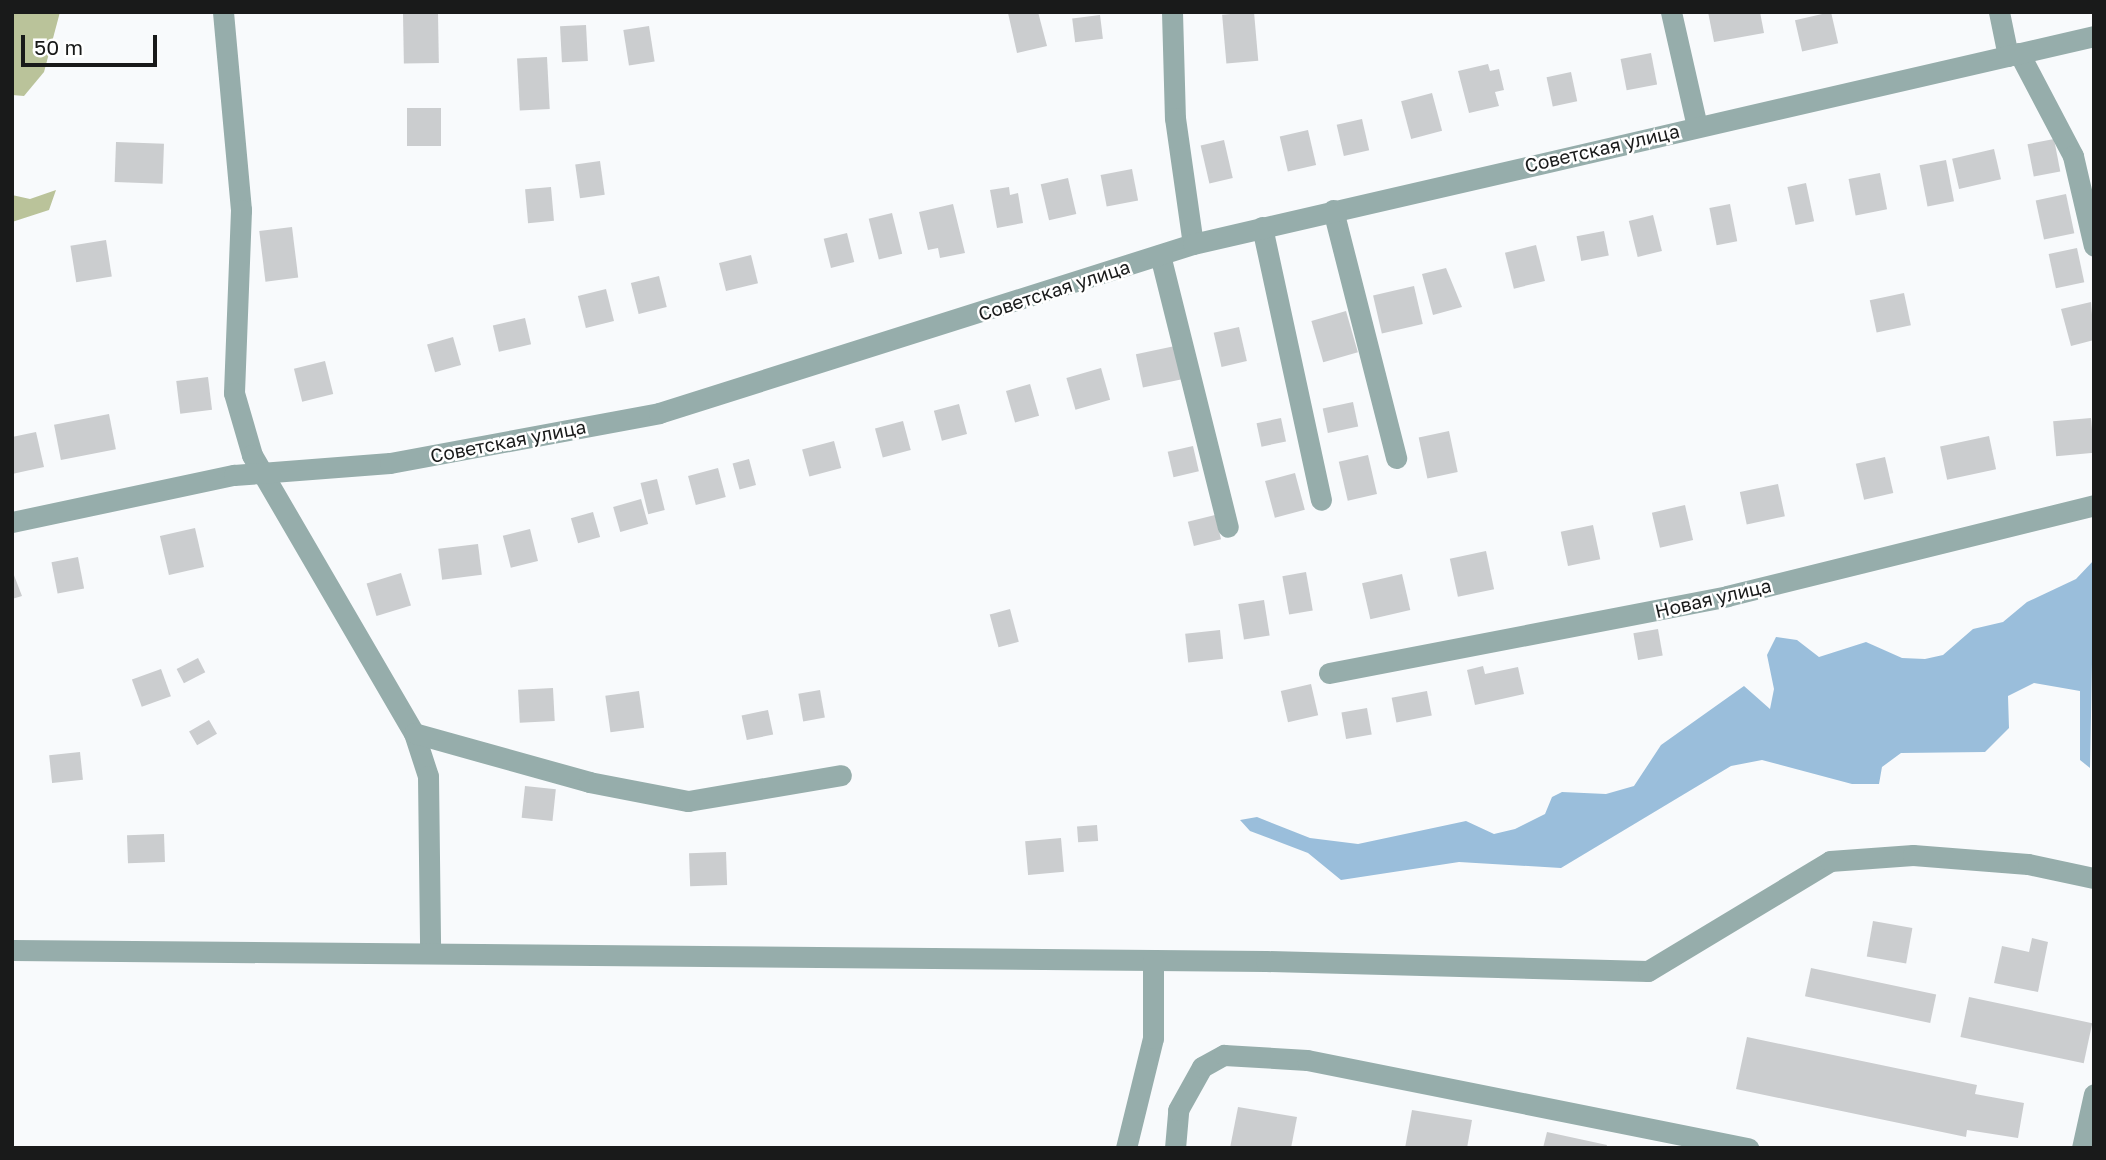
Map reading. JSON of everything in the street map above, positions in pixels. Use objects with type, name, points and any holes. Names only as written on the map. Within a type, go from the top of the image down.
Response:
[{"type":"street","points":[[223,12],[242,210],[234,393],[252,455],[265,470],[414,733],[428,776],[430,951]]},
{"type":"street","points":[[1172,12],[1175,118],[1193,244]]},
{"type":"street","points":[[1671,12],[1697,126]]},
{"type":"street","points":[[1999,12],[2014,55],[2073,156],[2094,246]]},
{"type":"street","name":"Советская улица","points":[[12,522],[265,470],[390,463],[659,413],[1193,244],[2094,36]]},
{"type":"street","points":[[1333,210],[1396,458]]},
{"type":"street","points":[[1262,227],[1321,500]]},
{"type":"street","points":[[1160,255],[1228,527]]},
{"type":"street","name":"Новая улица","points":[[1329,673],[1727,596],[2094,505]]},
{"type":"street","points":[[414,733],[589,782],[688,801],[841,775]]},
{"type":"street","points":[[12,950],[430,951],[1153,960],[1648,971],[1830,861],[1913,855],[2028,864],[2094,878]]},
{"type":"street","points":[[1126,1148],[1153,1038],[1153,960]]},
{"type":"street","points":[[1175,1148],[1178,1110],[1202,1067],[1224,1055],[1307,1060],[1748,1148]]},
{"type":"street","points":[[2082,1148],[2094,1094]]},
{"type":"green space","points":[[12,12],[60,12],[44,72],[24,96],[12,95]]},
{"type":"green space","points":[[56,190],[49,210],[12,222],[12,195],[30,199]]},
{"type":"water","points":[[2094,560],[2090,768],[2080,760],[2080,691],[2034,683],[2008,696],[2009,728],[1985,752],[1901,753],[1882,767],[1879,784],[1852,784],[1762,760],[1731,766],[1561,868],[1459,862],[1341,880],[1308,853],[1250,831],[1240,820],[1257,817],[1310,838],[1358,844],[1466,821],[1494,834],[1515,829],[1545,814],[1552,797],[1562,792],[1606,794],[1634,786],[1661,745],[1744,686],[1770,709],[1774,689],[1767,655],[1776,637],[1797,640],[1819,657],[1866,642],[1902,658],[1925,659],[1943,655],[1973,629],[2003,622],[2027,602],[2076,579]]},
{"type":"building","points":[[1038,12],[1047,46],[1017,53],[1008,13]]},
{"type":"building","points":[[1254,12],[1258,61],[1226,64],[1222,15]]},
{"type":"building","points":[[1708,12],[1760,12],[1764,33],[1714,42]]},
{"type":"building","points":[[1831,12],[1838,43],[1802,52],[1795,20]]},
{"type":"building","points":[[438,13],[439,63],[404,64],[403,14]]},
{"type":"building","points":[[1100,15],[1103,39],[1075,42],[1072,18]]},
{"type":"building","points":[[586,25],[588,61],[562,62],[560,26]]},
{"type":"building","points":[[649,26],[655,62],[629,66],[623,30]]},
{"type":"building","points":[[1651,53],[1657,84],[1627,90],[1621,59]]},
{"type":"building","points":[[547,57],[550,109],[520,110],[517,59]]},
{"type":"building","points":[[1488,64],[1490,71],[1499,69],[1504,90],[1495,92],[1499,106],[1469,113],[1458,71]]},
{"type":"building","points":[[1571,72],[1577,101],[1553,107],[1547,77]]},
{"type":"building","points":[[1432,93],[1442,131],[1411,139],[1401,101]]},
{"type":"building","points":[[407,108],[441,108],[441,146],[407,146]]},
{"type":"building","points":[[1362,119],[1369,150],[1344,156],[1337,125]]},
{"type":"building","points":[[1308,130],[1316,165],[1288,172],[1280,137]]},
{"type":"building","points":[[2054,139],[2060,171],[2034,177],[2027,144]]},
{"type":"building","points":[[1224,140],[1233,178],[1209,183],[1201,145]]},
{"type":"building","points":[[116,142],[164,144],[163,184],[115,182]]},
{"type":"building","points":[[1994,149],[2001,179],[1959,189],[1952,159]]},
{"type":"building","points":[[1946,160],[1954,201],[1928,206],[1919,165]]},
{"type":"building","points":[[600,161],[605,195],[580,198],[575,164]]},
{"type":"building","points":[[1132,169],[1138,200],[1107,207],[1101,175]]},
{"type":"building","points":[[1880,173],[1887,209],[1856,215],[1849,179]]},
{"type":"building","points":[[1068,178],[1076,214],[1049,220],[1041,184]]},
{"type":"building","points":[[1806,183],[1814,221],[1796,225],[1787,187]]},
{"type":"building","points":[[551,187],[554,221],[528,223],[525,189]]},
{"type":"building","points":[[1009,187],[1010,195],[1018,193],[1023,223],[997,228],[990,190]]},
{"type":"building","points":[[2066,194],[2074,233],[2044,240],[2036,200]]},
{"type":"building","points":[[953,204],[965,253],[940,258],[938,248],[928,250],[919,212]]},
{"type":"building","points":[[1730,204],[1737,241],[1717,245],[1709,208]]},
{"type":"building","points":[[892,213],[902,254],[879,260],[869,219]]},
{"type":"building","points":[[1653,215],[1662,251],[1638,257],[1629,221]]},
{"type":"building","points":[[292,227],[298,278],[265,282],[259,231]]},
{"type":"building","points":[[1604,231],[1609,256],[1581,261],[1577,236]]},
{"type":"building","points":[[847,233],[854,262],[831,268],[824,239]]},
{"type":"building","points":[[106,240],[112,277],[76,282],[70,246]]},
{"type":"building","points":[[1536,245],[1545,281],[1514,289],[1505,253]]},
{"type":"building","points":[[2077,248],[2084,282],[2056,288],[2049,254]]},
{"type":"building","points":[[751,255],[758,283],[726,291],[719,263]]},
{"type":"building","points":[[1446,268],[1462,307],[1433,315],[1422,274]]},
{"type":"building","points":[[659,276],[667,307],[639,314],[631,283]]},
{"type":"building","points":[[1414,286],[1423,324],[1382,333],[1373,295]]},
{"type":"building","points":[[606,289],[614,321],[586,328],[578,296]]},
{"type":"building","points":[[1904,293],[1911,325],[1877,333],[1870,300]]},
{"type":"building","points":[[2091,302],[2094,340],[2071,346],[2061,309]]},
{"type":"building","points":[[1346,311],[1358,352],[1323,362],[1311,321]]},
{"type":"building","points":[[525,318],[531,344],[499,352],[493,325]]},
{"type":"building","points":[[1239,327],[1247,361],[1222,367],[1214,333]]},
{"type":"building","points":[[453,337],[461,365],[435,372],[427,344]]},
{"type":"building","points":[[1175,346],[1182,379],[1143,388],[1136,354]]},
{"type":"building","points":[[325,361],[333,394],[302,402],[294,369]]},
{"type":"building","points":[[1101,368],[1110,400],[1075,410],[1066,378]]},
{"type":"building","points":[[208,377],[212,410],[180,414],[176,381]]},
{"type":"building","points":[[1030,384],[1039,416],[1015,423],[1006,391]]},
{"type":"building","points":[[1353,402],[1358,426],[1328,433],[1323,408]]},
{"type":"building","points":[[959,404],[967,434],[942,441],[934,411]]},
{"type":"building","points":[[109,414],[116,449],[61,460],[54,425]]},
{"type":"building","points":[[1281,418],[1286,441],[1262,447],[1257,423]]},
{"type":"building","points":[[2091,418],[2094,453],[2056,456],[2053,421]]},
{"type":"building","points":[[903,421],[911,450],[883,457],[875,429]]},
{"type":"building","points":[[1449,431],[1458,472],[1427,479],[1419,437]]},
{"type":"building","points":[[36,432],[44,467],[12,474],[12,437]]},
{"type":"building","points":[[1989,436],[1996,469],[1947,480],[1940,446]]},
{"type":"building","points":[[834,441],[841,468],[809,477],[802,450]]},
{"type":"building","points":[[1193,446],[1199,471],[1174,477],[1168,452]]},
{"type":"building","points":[[1368,455],[1377,494],[1348,501],[1339,462]]},
{"type":"building","points":[[1885,457],[1893,493],[1864,500],[1856,464]]},
{"type":"building","points":[[749,459],[756,485],[740,489],[733,463]]},
{"type":"building","points":[[718,468],[726,497],[696,505],[688,476]]},
{"type":"building","points":[[1295,473],[1305,510],[1275,518],[1265,481]]},
{"type":"building","points":[[657,479],[665,510],[648,514],[641,483]]},
{"type":"building","points":[[1778,484],[1785,516],[1747,524],[1740,492]]},
{"type":"building","points":[[641,499],[648,524],[620,532],[613,507]]},
{"type":"building","points":[[1685,505],[1693,540],[1660,548],[1652,513]]},
{"type":"building","points":[[593,512],[600,537],[578,543],[571,518]]},
{"type":"building","points":[[1215,515],[1221,539],[1194,546],[1188,522]]},
{"type":"building","points":[[1593,525],[1600,559],[1568,566],[1561,532]]},
{"type":"building","points":[[195,528],[204,567],[169,575],[160,536]]},
{"type":"building","points":[[530,529],[538,561],[511,568],[503,536]]},
{"type":"building","points":[[478,544],[482,575],[442,580],[438,549]]},
{"type":"building","points":[[1486,551],[1494,589],[1458,597],[1450,559]]},
{"type":"building","points":[[78,557],[84,588],[58,594],[51,562]]},
{"type":"building","points":[[12,570],[22,596],[12,599]]},
{"type":"building","points":[[1306,572],[1313,610],[1289,615],[1282,576]]},
{"type":"building","points":[[401,573],[411,606],[377,616],[367,584]]},
{"type":"building","points":[[1402,574],[1410,610],[1370,619],[1362,583]]},
{"type":"building","points":[[1264,600],[1270,636],[1244,640],[1238,604]]},
{"type":"building","points":[[1010,609],[1019,642],[999,647],[990,614]]},
{"type":"building","points":[[1658,629],[1663,656],[1638,660],[1633,633]]},
{"type":"building","points":[[1220,630],[1223,659],[1188,662],[1185,634]]},
{"type":"building","points":[[198,658],[205,672],[184,683],[177,669]]},
{"type":"building","points":[[1483,666],[1485,674],[1518,667],[1524,694],[1475,705],[1467,670]]},
{"type":"building","points":[[161,669],[171,696],[142,707],[132,680]]},
{"type":"building","points":[[1311,684],[1318,715],[1288,722],[1281,691]]},
{"type":"building","points":[[553,688],[555,721],[520,723],[518,690]]},
{"type":"building","points":[[820,690],[825,718],[803,721],[798,694]]},
{"type":"building","points":[[639,691],[644,728],[610,732],[605,696]]},
{"type":"building","points":[[1427,691],[1432,716],[1396,722],[1392,698]]},
{"type":"building","points":[[1367,708],[1372,735],[1346,739],[1341,713]]},
{"type":"building","points":[[768,710],[773,734],[747,740],[742,716]]},
{"type":"building","points":[[209,720],[217,734],[197,745],[189,732]]},
{"type":"building","points":[[80,752],[83,780],[52,783],[49,755]]},
{"type":"building","points":[[525,786],[556,789],[552,821],[522,818]]},
{"type":"building","points":[[1097,825],[1098,841],[1078,842],[1077,826]]},
{"type":"building","points":[[164,834],[165,862],[128,863],[127,835]]},
{"type":"building","points":[[1061,838],[1064,872],[1028,875],[1025,841]]},
{"type":"building","points":[[726,852],[727,885],[690,886],[689,853]]},
{"type":"building","points":[[1873,921],[1912,928],[1906,963],[1867,956]]},
{"type":"building","points":[[2032,938],[2048,942],[2038,992],[1994,983],[2002,946],[2029,952]]},
{"type":"building","points":[[1811,968],[1936,995],[1930,1023],[1805,996]]},
{"type":"building","points":[[1969,997],[2092,1023],[2084,1063],[1960,1037]]},
{"type":"building","points":[[1747,1037],[1977,1085],[1975,1094],[2024,1103],[2018,1138],[1967,1130],[1966,1137],[1736,1089]]},
{"type":"building","points":[[1238,1107],[1297,1117],[1291,1148],[1230,1148]]},
{"type":"building","points":[[1412,1110],[1472,1120],[1467,1148],[1405,1148]]},
{"type":"building","points":[[1547,1132],[1607,1145],[1606,1148],[1543,1148]]}]
